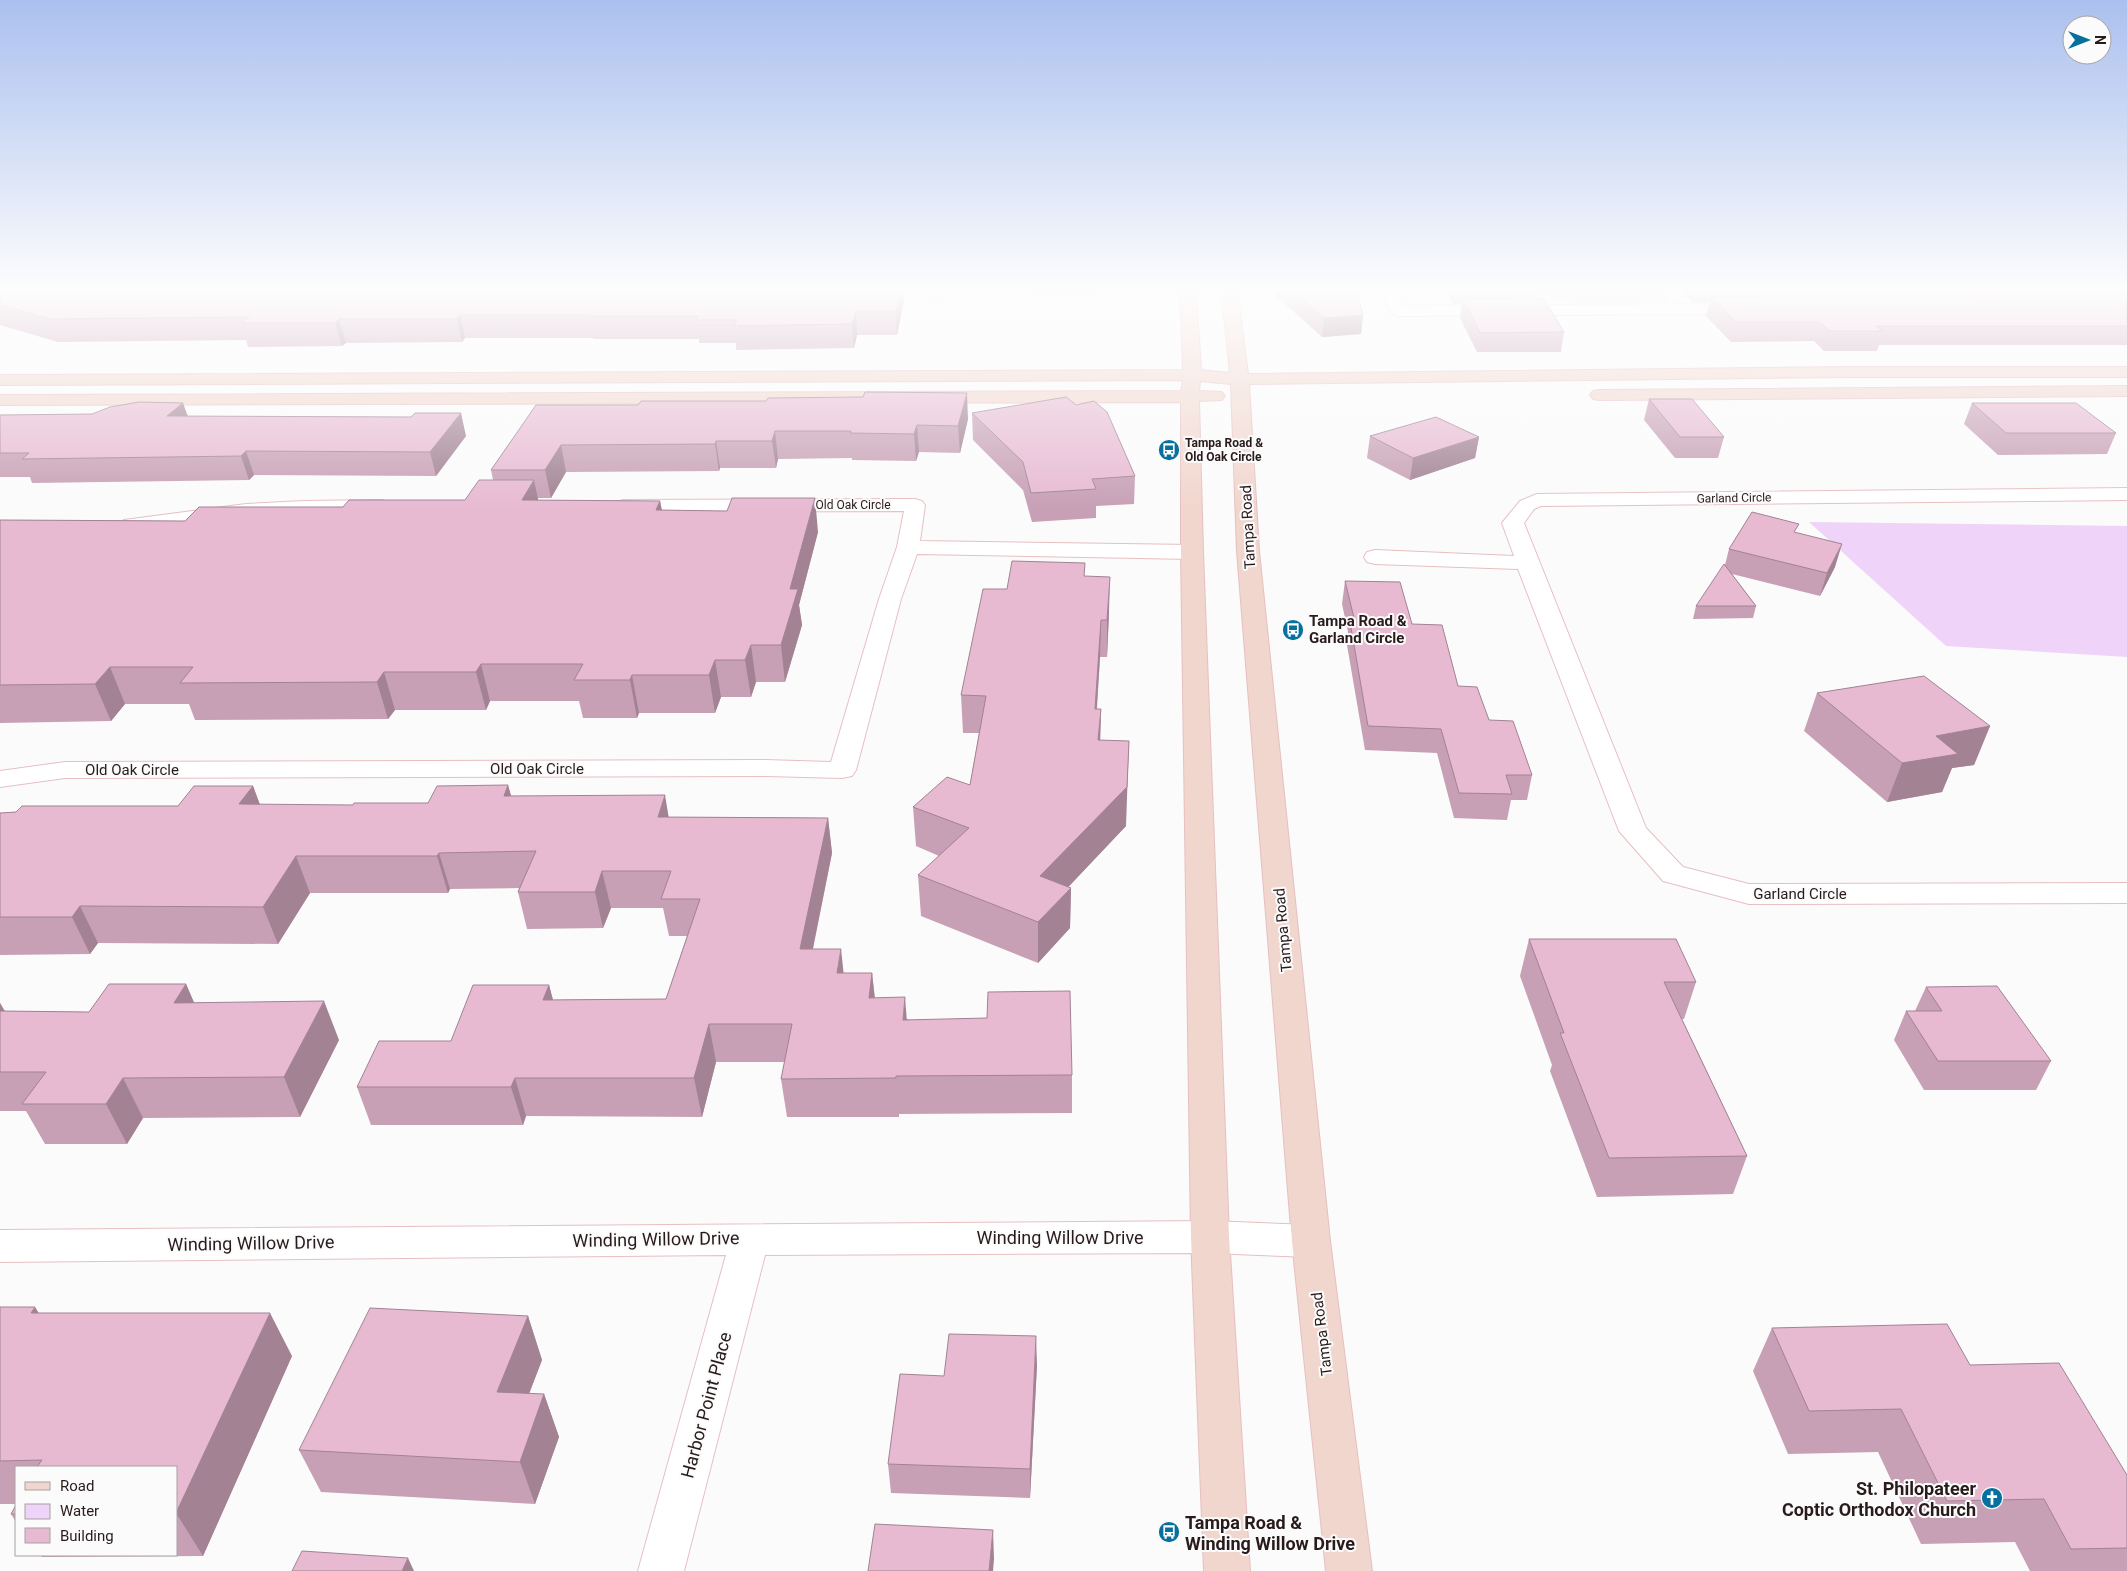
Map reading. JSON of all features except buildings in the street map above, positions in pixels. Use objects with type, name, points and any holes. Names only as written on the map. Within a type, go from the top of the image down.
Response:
[{"type":"main road","points":[[1190,362],[1192,552],[1210,1237],[1227,1571]]},
{"type":"main road","name":"Tampa Road","points":[[1243,362],[1248,391],[1248,551],[1311,1241],[1349,1571]]},
{"type":"main road","points":[[0,380],[1191,385],[1248,391],[1848,372],[2127,372]]},
{"type":"main road","points":[[0,400],[1191,385]]},
{"type":"main road","points":[[1580,395],[2127,391]]},
{"type":"street","name":"Garland Circle","points":[[2127,494],[1537,500],[1527,505],[1514,523],[1527,564],[1633,831],[1673,874],[1749,894],[2127,893]]},
{"type":"street","name":"Old Oak Circle","points":[[0,779],[65,770],[756,768],[842,770],[890,599],[908,547],[915,505],[599,506]]},
{"type":"street","points":[[114,524],[153,524],[225,512],[303,506],[402,506]]},
{"type":"street","points":[[908,547],[1192,552]]},
{"type":"street","points":[[1375,557],[1527,564]]},
{"type":"street","name":"Winding Willow Drive","points":[[0,1246],[750,1238],[1210,1237],[1311,1241]]},
{"type":"street","name":"Harbor Point Place","points":[[661,1571],[750,1238]]},
{"type":"water","points":[[1809,522],[2127,526],[2127,657],[1946,646]]},
{"type":"place","name":"Tampa Road & Old Oak Circle","points":[[1169,450]]},
{"type":"place","name":"Tampa Road & Garland Circle","points":[[1293,630]]},
{"type":"place","name":"St. Philopateer Coptic Orthodox Church","points":[[1992,1498]]},
{"type":"place","name":"Tampa Road & Winding Willow Drive","points":[[1169,1532]]}]
